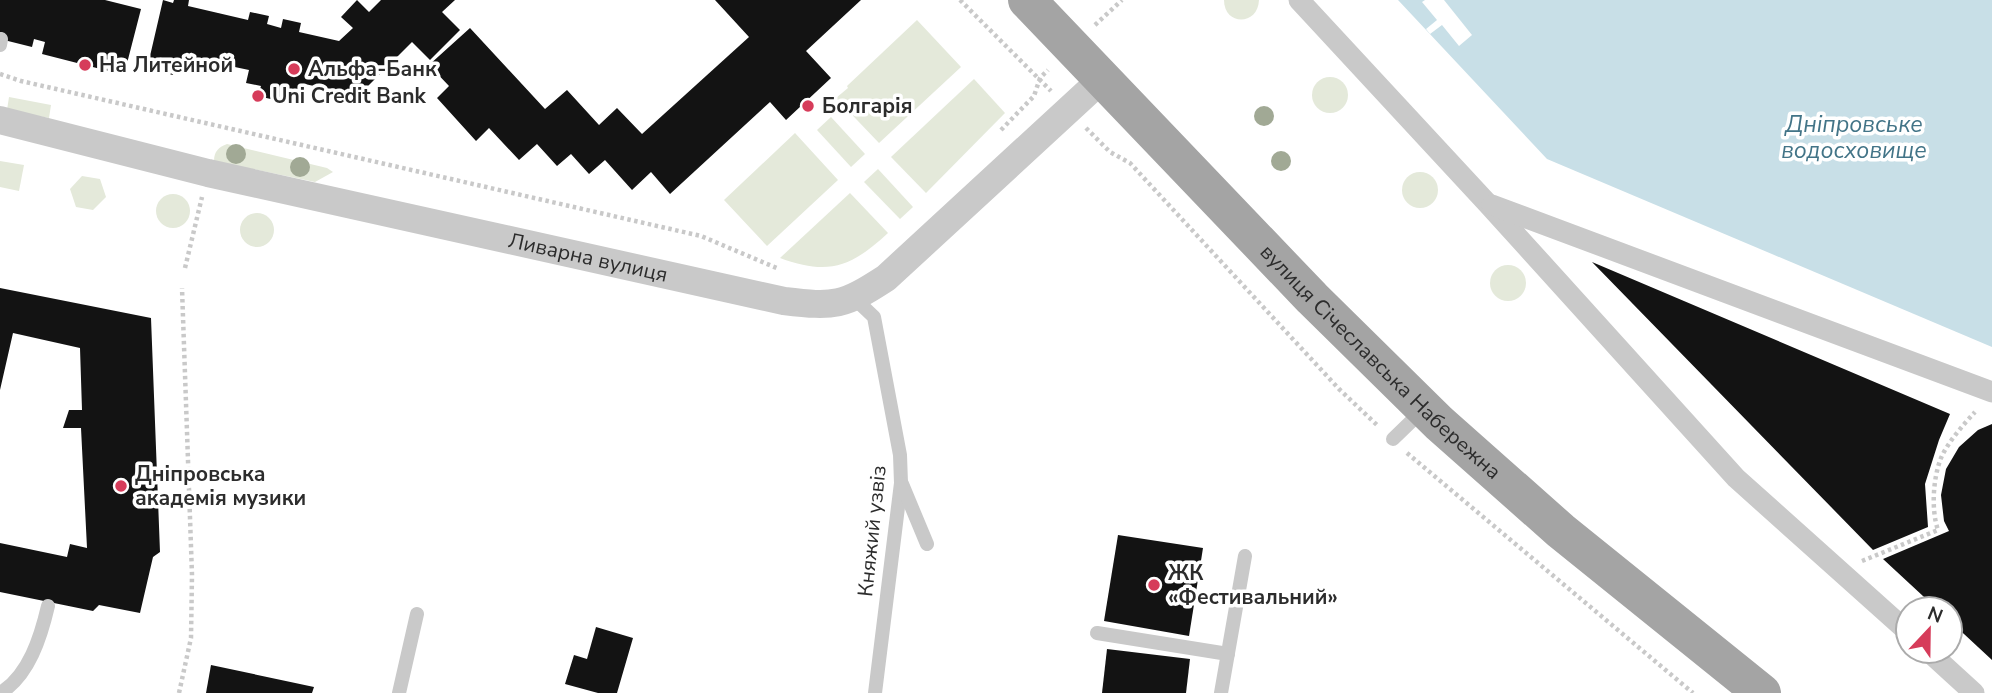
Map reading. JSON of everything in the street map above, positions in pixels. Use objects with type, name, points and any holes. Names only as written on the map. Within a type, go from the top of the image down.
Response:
[{"type":"main road","name":"вулиця Січеславська Набережна","points":[[1027,0],[1312,299],[1425,409],[1561,531],[1762,693]]},
{"type":"street","points":[[1299,0],[1736,478],[1894,619]]},
{"type":"street","name":"Ливарна вулиця","points":[[0,120],[21,128],[208,173],[784,301],[823,306],[854,298],[886,278],[1102,79]]},
{"type":"street","points":[[1488,204],[1988,398]]},
{"type":"street","points":[[1943,665],[1974,693]]},
{"type":"lane","name":"Княжий узвіз","points":[[854,298],[874,317],[900,455],[901,483],[875,693]]},
{"type":"lane","points":[[1393,439],[1425,409]]},
{"type":"lane","points":[[901,483],[927,544]]},
{"type":"lane","points":[[1221,693],[1245,556]]},
{"type":"lane","points":[[0,692],[8,688],[27,664],[42,630],[48,606]]},
{"type":"lane","points":[[399,693],[416,614]]},
{"type":"lane","points":[[1097,633],[1228,654]]},
{"type":"path","points":[[960,0],[1040,78],[1110,152],[1130,163],[1339,388],[1536,564],[1693,693]]},
{"type":"path","points":[[0,74],[701,236],[790,272]]},
{"type":"path","points":[[996,134],[1034,96],[1040,78]]},
{"type":"path","points":[[185,268],[202,198]]},
{"type":"path","points":[[179,693],[191,638],[192,575],[182,288]]},
{"type":"path","points":[[1840,570],[1938,530],[1934,518],[1941,457],[1965,423],[1988,398]]},
{"type":"shaded area","points":[[1224,0],[1259,0],[1253,15],[1241,20],[1229,15]]},
{"type":"shaded area","points":[[917,20],[961,67],[879,143],[836,98]]},
{"type":"shaded area","points":[[1330,77],[1343,82],[1348,95],[1343,108],[1330,113],[1317,108],[1312,95],[1317,82]]},
{"type":"shaded area","points":[[974,79],[1005,113],[926,193],[891,157]]},
{"type":"shaded area","points":[[9,97],[51,105],[49,118],[7,110]]},
{"type":"shaded area","points":[[831,117],[865,154],[851,167],[817,130]]},
{"type":"shaded area","points":[[795,133],[838,180],[767,246],[724,200]]},
{"type":"shaded area","points":[[227,144],[327,168],[333,172],[315,182],[214,161],[218,150]]},
{"type":"shaded area","points":[[0,161],[24,165],[19,191],[0,187]]},
{"type":"shaded area","points":[[878,169],[913,207],[900,219],[864,182]]},
{"type":"shaded area","points":[[1420,172],[1433,177],[1438,190],[1433,203],[1420,208],[1407,203],[1402,190],[1407,177]]},
{"type":"shaded area","points":[[82,176],[100,179],[106,197],[93,210],[76,207],[70,189]]},
{"type":"shaded area","points":[[850,193],[888,233],[862,254],[838,265],[812,266],[780,258]]},
{"type":"shaded area","points":[[173,194],[185,199],[190,211],[185,223],[173,228],[161,223],[156,211],[161,199]]},
{"type":"shaded area","points":[[257,213],[269,218],[274,230],[269,242],[257,247],[245,242],[240,230],[245,218]]},
{"type":"shaded area","points":[[1508,265],[1521,270],[1526,283],[1521,296],[1508,301],[1495,296],[1490,283],[1495,270]]},
{"type":"water","name":"Дніпровське водосховище","points":[[1398,0],[1992,0],[1992,347],[1547,159]]},
{"type":"pier","points":[[1444,0],[1472,35],[1459,46],[1442,25],[1430,34],[1426,29],[1437,20],[1422,2]]},
{"type":"building","points":[[0,0],[105,0],[141,9],[124,75],[42,54],[45,42],[34,39],[32,47],[0,39]]},
{"type":"building","points":[[163,0],[173,3],[174,0],[189,0],[188,6],[248,20],[250,12],[269,16],[267,24],[281,28],[283,19],[301,23],[299,32],[339,41],[353,28],[341,17],[357,0],[369,12],[381,0],[455,0],[442,12],[460,30],[430,60],[412,42],[358,96],[305,84],[300,106],[258,96],[261,86],[246,83],[249,70],[192,58],[190,68],[175,64],[173,75],[147,69]]},
{"type":"building","points":[[715,0],[861,0],[806,51],[831,78],[786,120],[770,102],[670,194],[651,172],[632,190],[605,160],[589,174],[571,154],[557,166],[537,144],[519,160],[489,128],[476,141],[437,98],[449,86],[429,65],[470,28],[545,109],[567,90],[599,125],[617,108],[642,134],[749,37]]},
{"type":"building","points":[[1592,262],[1950,414],[1925,484],[1928,527],[1873,550]]},
{"type":"building","name":"Дніпровська академія музики","points":[[0,288],[151,318],[160,552],[153,557],[140,613],[99,605],[93,611],[0,592],[0,543],[67,557],[70,544],[87,548],[81,428],[63,428],[69,410],[82,410],[80,348],[13,333],[0,390]]},
{"type":"building","points":[[1992,424],[1992,660],[1964,634],[1964,595],[1922,595],[1883,559],[1949,531],[1944,521],[1941,495],[1946,469],[1959,447],[1978,430]]},
{"type":"building","name":"ЖК «Фестивальний»","points":[[1118,535],[1203,548],[1189,636],[1104,621]]},
{"type":"building","points":[[596,627],[633,638],[617,693],[598,693],[565,684],[574,655],[587,659]]},
{"type":"building","name":"ЖК «Фестивальний»","points":[[1107,649],[1190,659],[1186,693],[1102,693]]},
{"type":"building","points":[[211,665],[314,687],[312,693],[206,693]]},
{"type":"place","name":"На Литейной","points":[[85,65]]},
{"type":"place","name":"Альфа-Банк","points":[[294,69]]},
{"type":"place","name":"Uni Credit Bank","points":[[258,96]]},
{"type":"place","name":"Болгарія","points":[[808,106]]},
{"type":"place","name":"Дніпровська академія музики","points":[[121,486]]},
{"type":"place","name":"ЖК «Фестивальний»","points":[[1154,585]]}]
